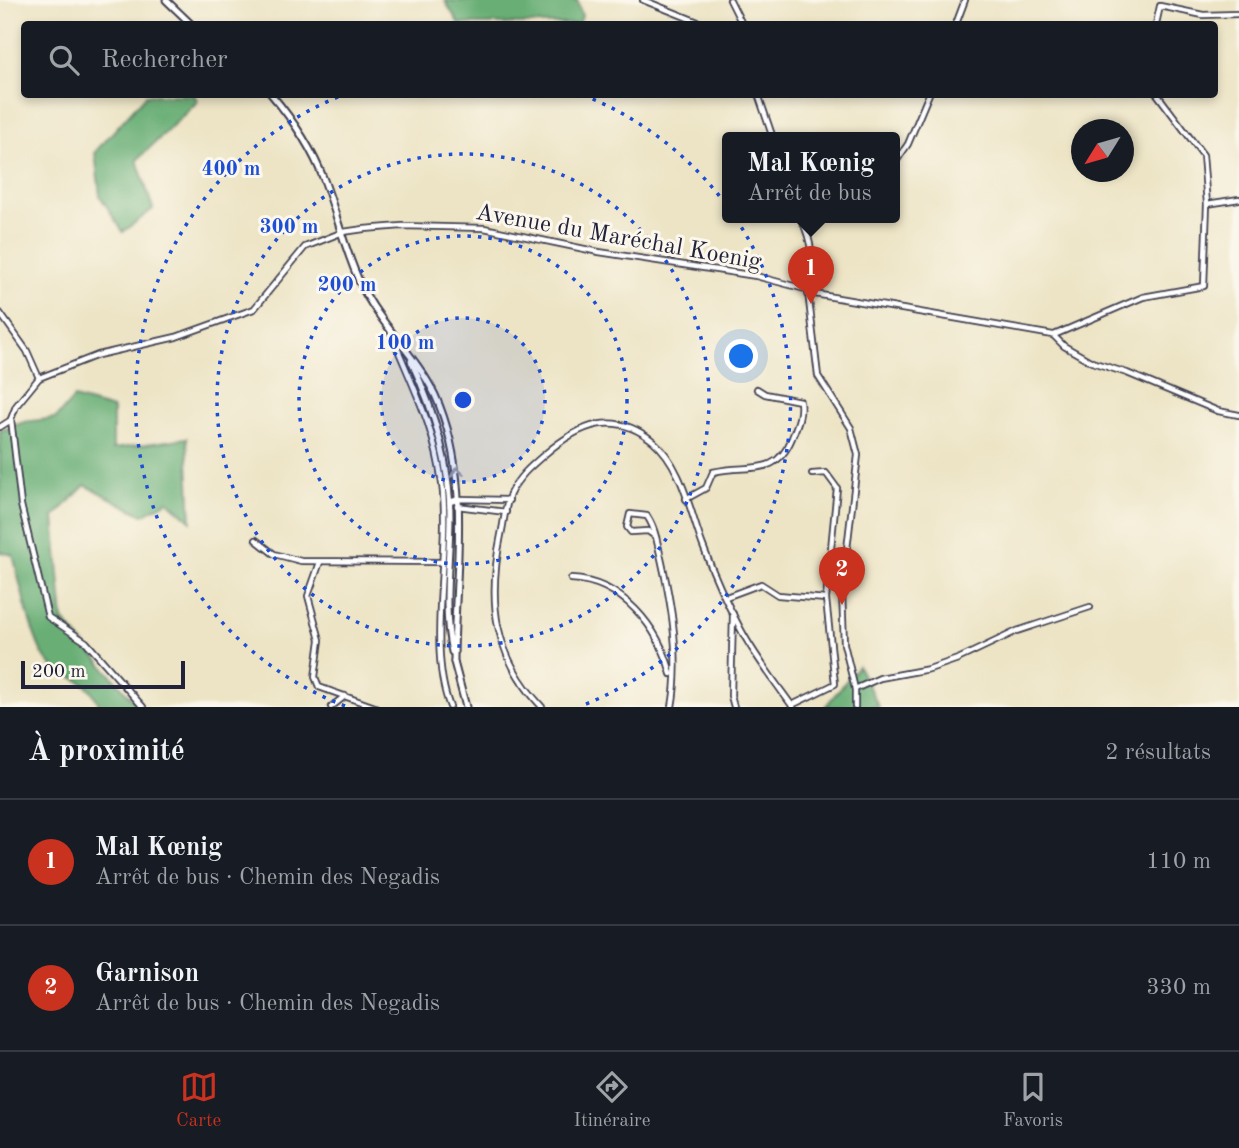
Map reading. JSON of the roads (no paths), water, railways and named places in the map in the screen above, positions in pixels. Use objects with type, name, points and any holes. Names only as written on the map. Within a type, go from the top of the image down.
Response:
[{"type":"street","points":[[166,0],[188,21]]},
{"type":"street","points":[[643,0],[696,21]]},
{"type":"street","points":[[730,0],[740,21]]},
{"type":"street","points":[[957,21],[965,0]]},
{"type":"street","points":[[1157,21],[1160,6],[1203,15],[1239,14]]},
{"type":"street","points":[[274,98],[312,152],[360,283],[435,394],[444,419],[453,448],[460,508],[454,662]]},
{"type":"street","points":[[759,98],[771,132]]},
{"type":"street","points":[[900,156],[908,144],[927,98]]},
{"type":"street","points":[[1160,98],[1203,155],[1207,204],[1204,286],[1143,297],[1054,335],[1064,346],[1092,362],[1127,373],[1218,411],[1239,415]]},
{"type":"street","points":[[1207,204],[1239,199]]},
{"type":"street","points":[[803,223],[810,237],[812,264],[807,291],[818,376],[851,428],[858,455],[842,592],[845,644],[855,689],[855,707]]},
{"type":"street","name":"Avenue du Maréchal Koenig","points":[[39,378],[98,355],[176,337],[254,309],[296,254],[314,242],[343,232],[402,226],[484,228],[598,252],[755,276],[807,291],[1054,335]]},
{"type":"street","points":[[0,313],[27,351],[39,378],[16,406],[11,419],[21,505],[48,617],[86,642],[143,707]]},
{"type":"street","points":[[387,325],[418,391],[443,485],[442,664],[450,707]]},
{"type":"street","points":[[406,351],[436,426],[446,464],[450,502],[448,615],[454,662],[466,707]]},
{"type":"street","points":[[686,499],[706,488],[713,472],[774,464],[782,458],[800,416],[800,401],[765,394],[757,389]]},
{"type":"street","points":[[0,427],[11,419]]},
{"type":"street","points":[[542,707],[507,660],[496,620],[495,568],[509,500],[519,478],[569,434],[590,426],[625,425],[656,444],[668,459],[726,597],[748,642],[792,706],[835,684],[826,599],[837,488],[826,473],[812,474]]},
{"type":"street","points":[[450,502],[459,499],[509,500]]},
{"type":"street","points":[[450,502],[460,508],[506,512]]},
{"type":"street","points":[[656,537],[648,531],[631,531],[627,527],[630,514],[647,516],[656,537],[671,615],[674,681],[672,707]]},
{"type":"street","points":[[256,540],[274,554],[320,562],[442,562]]},
{"type":"street","points":[[320,562],[308,596],[320,640],[315,677],[319,687],[375,707]]},
{"type":"street","points":[[571,579],[599,584],[632,606],[662,647],[674,681]]},
{"type":"street","points":[[726,597],[761,584],[778,595],[826,599]]},
{"type":"street","points":[[855,689],[880,678],[929,669],[958,659],[1017,631],[1090,607]]},
{"type":"street","points":[[733,613],[731,696],[734,707]]},
{"type":"street","points":[[331,707],[345,696]]},
{"type":"place","name":"Mal Kœnig","points":[[811,304]]},
{"type":"place","name":"Garnison","points":[[842,605]]}]
